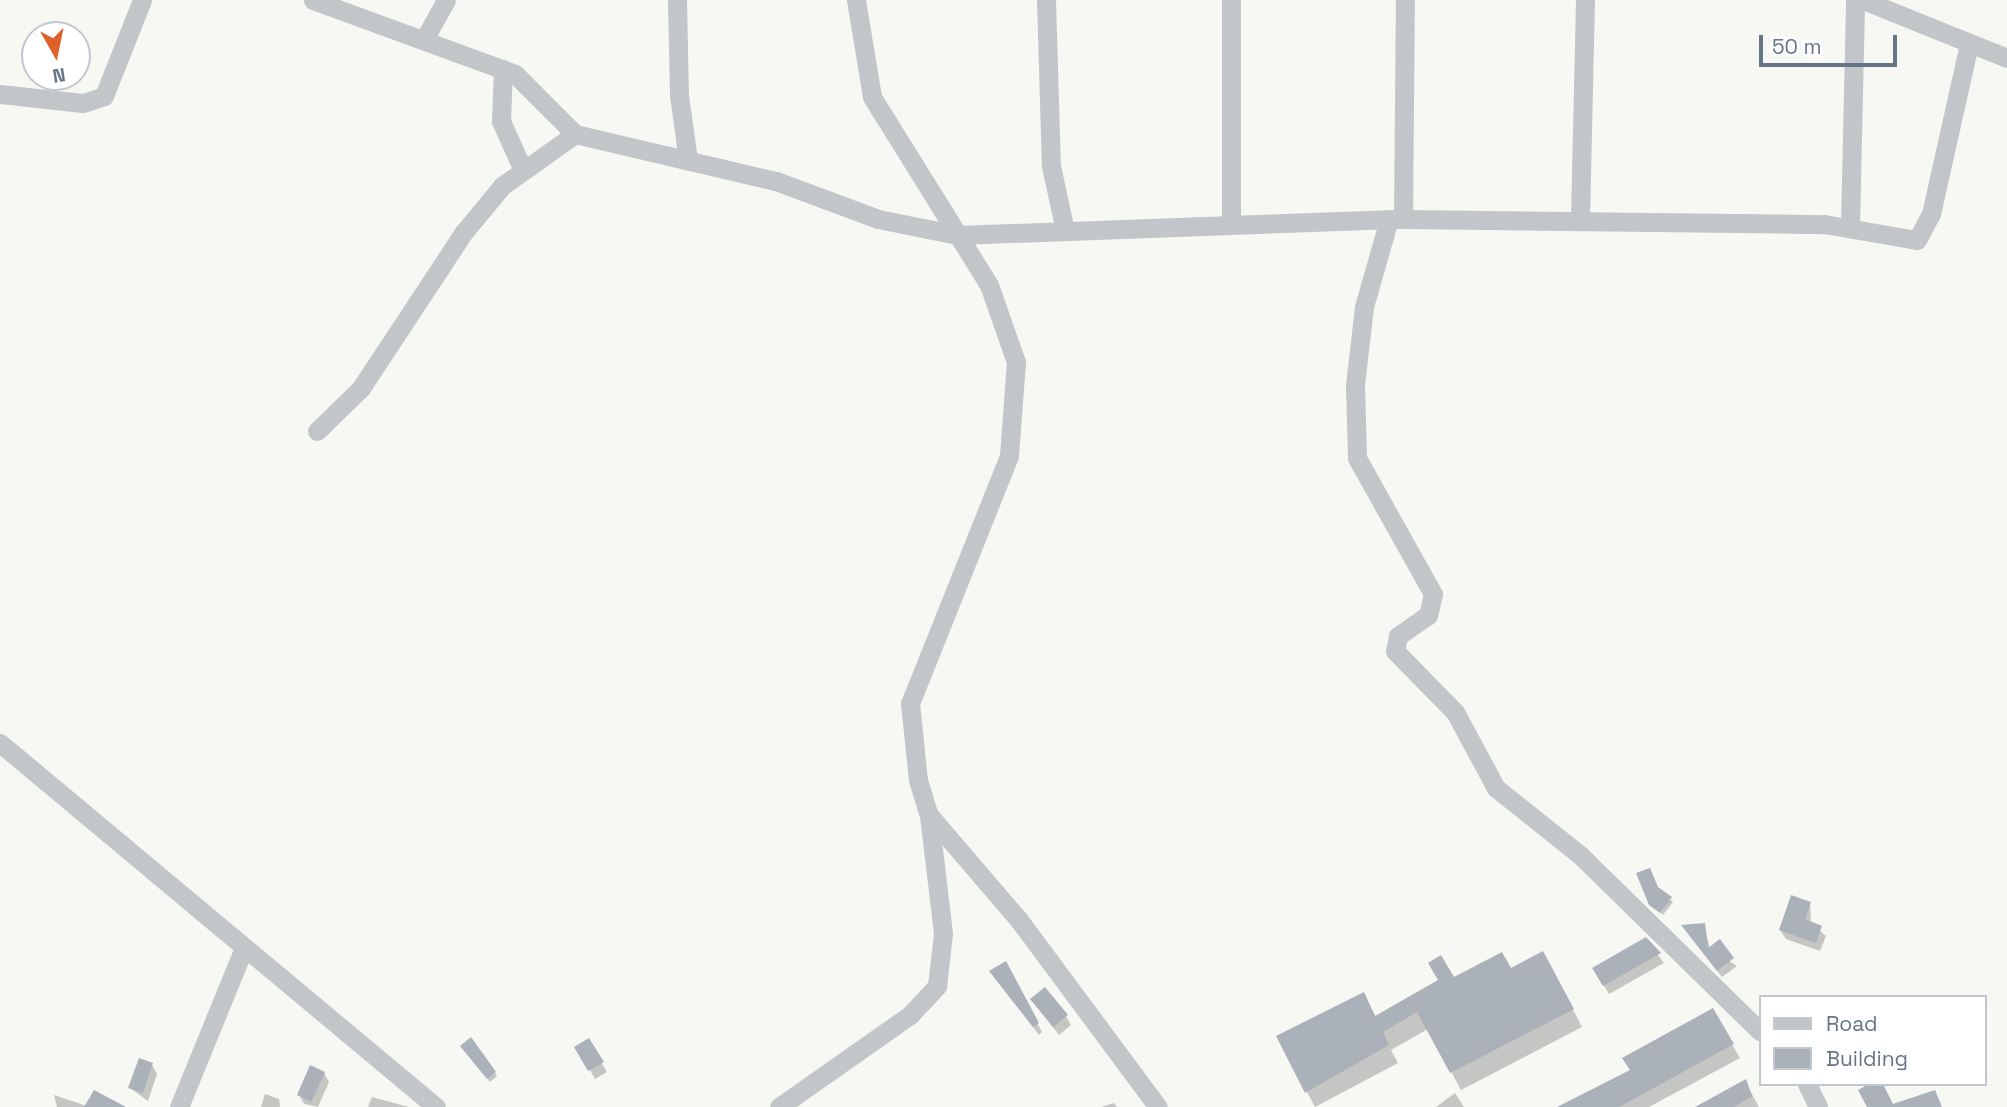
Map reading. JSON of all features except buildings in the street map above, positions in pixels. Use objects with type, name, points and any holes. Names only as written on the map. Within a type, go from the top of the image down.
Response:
[{"type":"street","points":[[0,94],[83,103],[104,96],[142,0]]},
{"type":"street","points":[[313,0],[425,38],[503,69],[575,134],[776,181],[878,219],[958,235],[1396,219],[1850,225],[1917,240],[1924,235],[1969,44]]},
{"type":"street","points":[[425,38],[446,0]]},
{"type":"street","points":[[677,0],[678,95],[688,160]]},
{"type":"street","points":[[779,1107],[911,1015],[937,986],[943,933],[929,815],[909,739],[910,703],[1009,456],[1016,405],[1016,362],[1005,322],[958,235],[872,97],[856,0]]},
{"type":"street","points":[[1046,0],[1051,166],[1065,231]]},
{"type":"street","points":[[1231,0],[1231,224]]},
{"type":"street","points":[[1405,0],[1396,219],[1364,307],[1355,385],[1357,458],[1433,594],[1428,615],[1398,636],[1395,651],[1455,712],[1496,788],[1580,855],[1758,1029]]},
{"type":"street","points":[[1580,220],[1585,0]]},
{"type":"street","points":[[1850,225],[1855,0]]},
{"type":"street","points":[[1863,0],[2007,58]]},
{"type":"street","points":[[503,69],[501,121],[522,168]]},
{"type":"street","points":[[317,431],[360,388],[464,232],[522,168],[575,134]]},
{"type":"street","points":[[0,743],[436,1107]]},
{"type":"street","points":[[929,815],[1019,920],[1158,1107]]},
{"type":"street","points":[[179,1107],[244,948]]},
{"type":"street","points":[[1808,1086],[1818,1107]]}]
